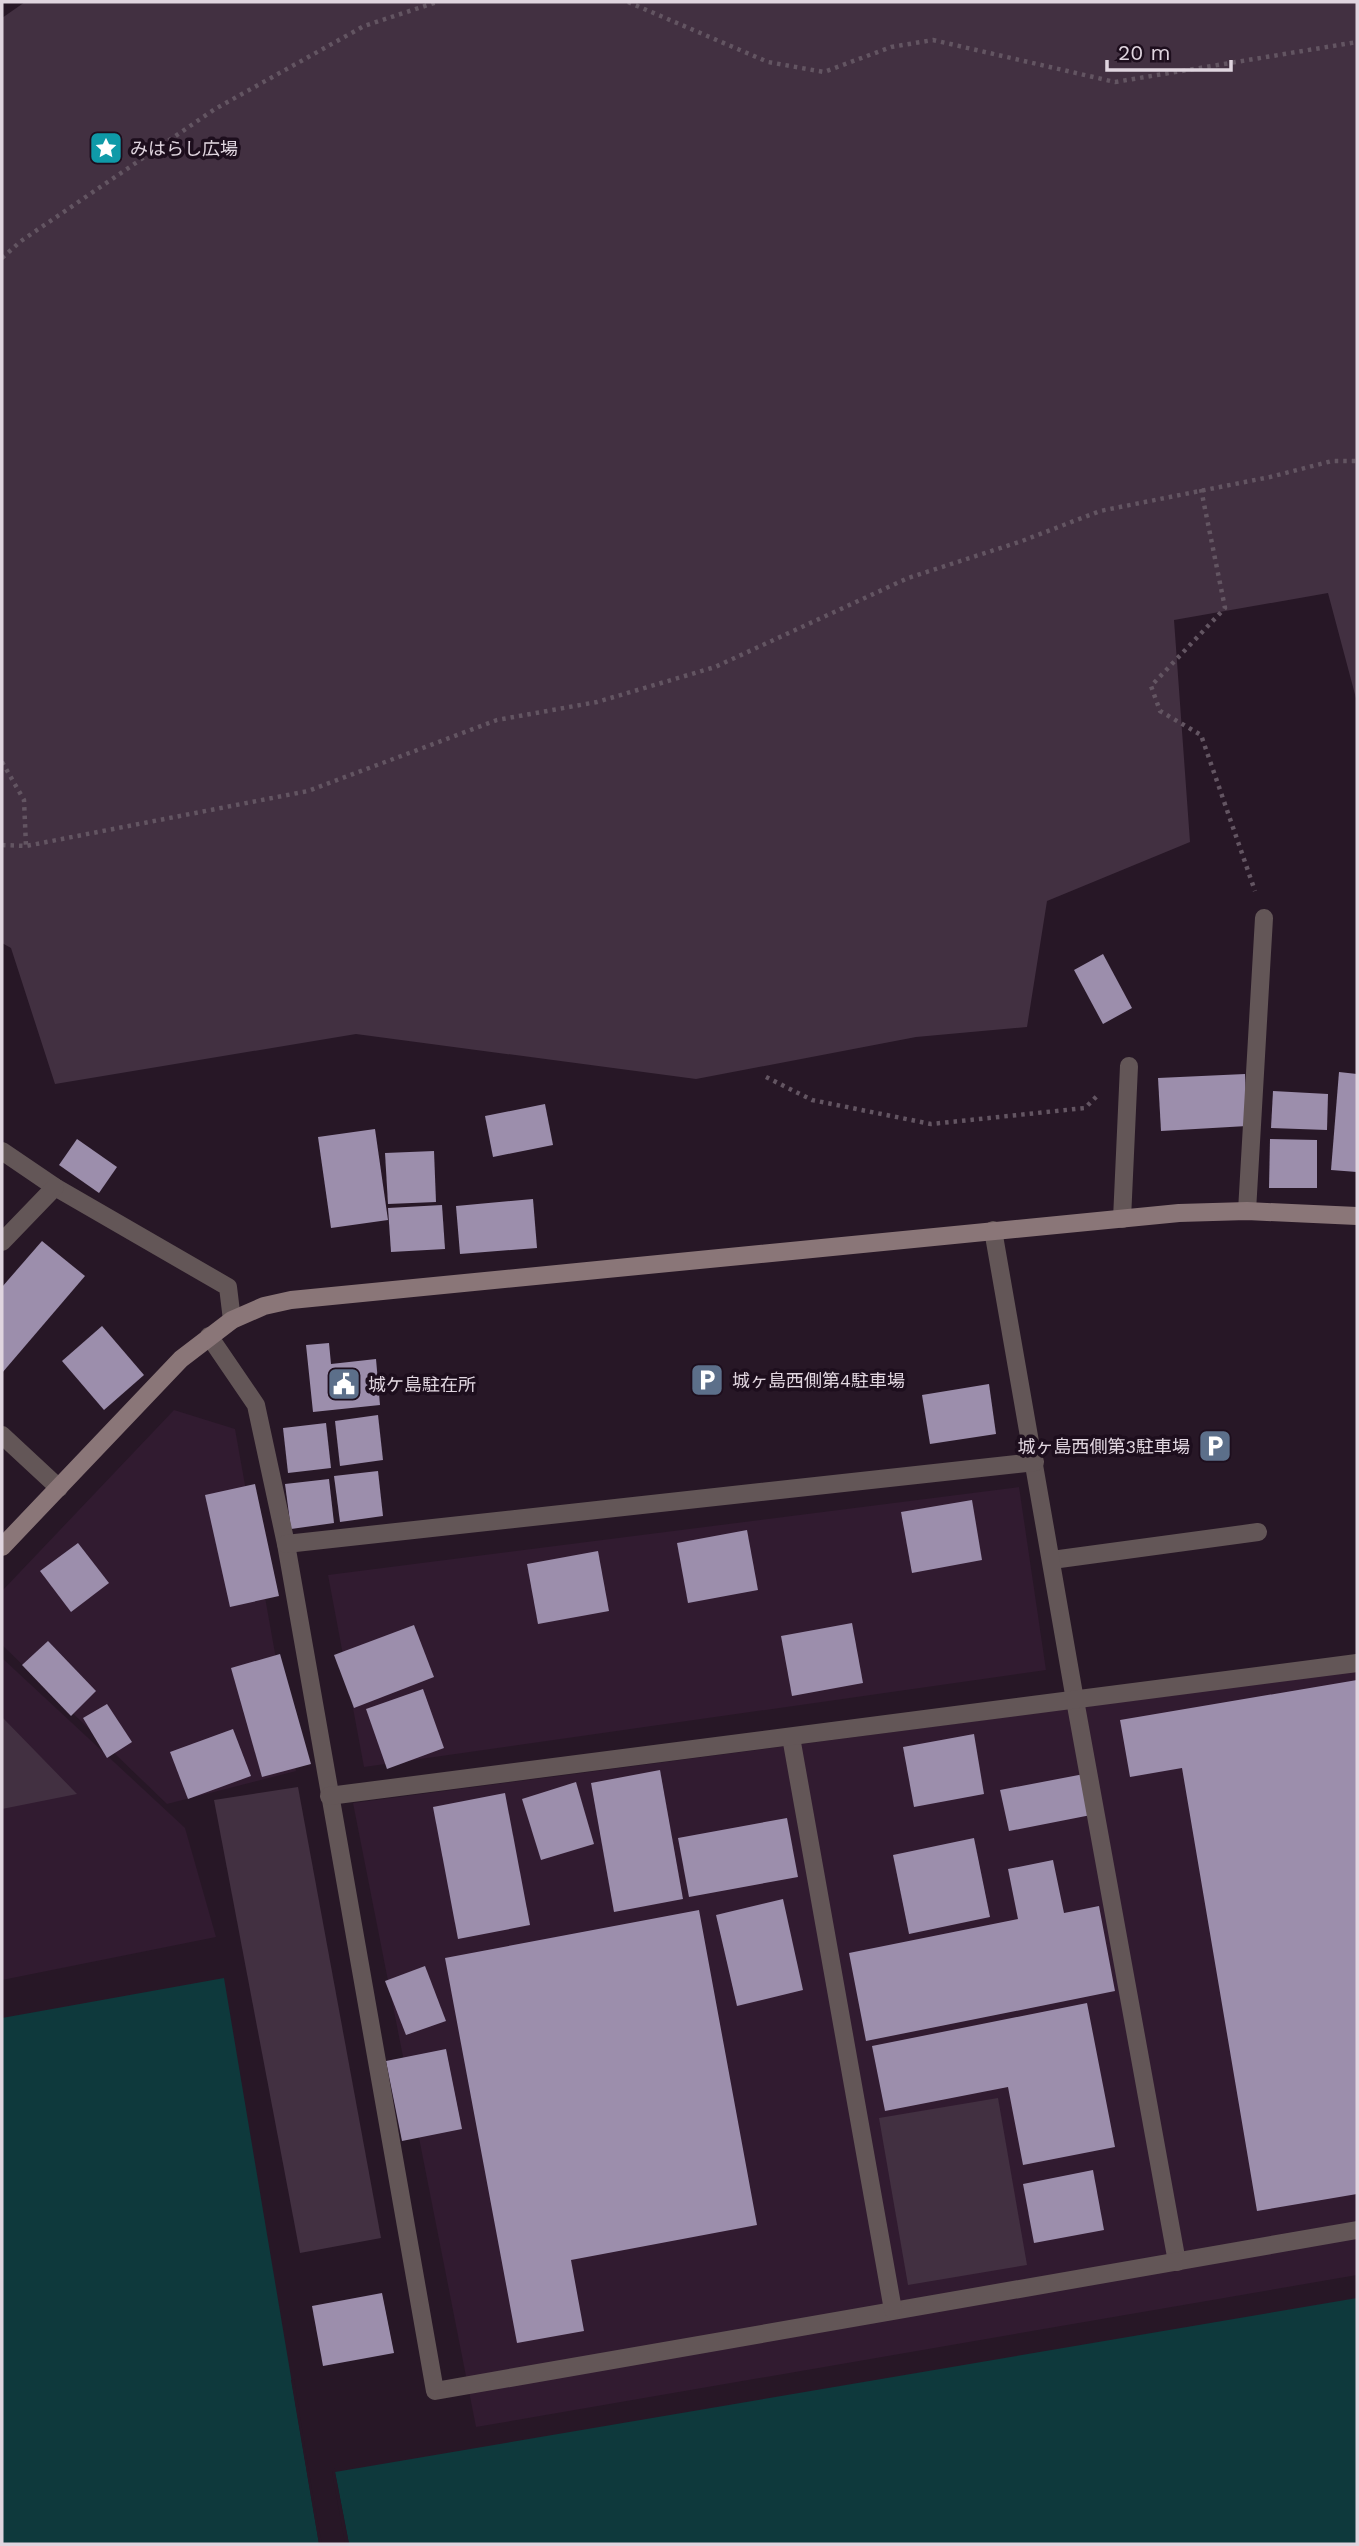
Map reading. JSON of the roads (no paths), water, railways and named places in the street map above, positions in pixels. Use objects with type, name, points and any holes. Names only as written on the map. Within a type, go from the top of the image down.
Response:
[{"type":"street","points":[[1247,1211],[1264,918]]},
{"type":"street","points":[[1122,1219],[1129,1066]]},
{"type":"street","points":[[2,1152],[55,1187],[228,1287],[232,1320]]},
{"type":"street","points":[[2,1242],[55,1187]]},
{"type":"street","points":[[2,1548],[181,1359],[232,1320],[264,1306],[291,1300],[1178,1213],[1247,1211],[1357,1216]]},
{"type":"street","points":[[993,1230],[1177,2262]]},
{"type":"street","points":[[209,1336],[256,1405],[286,1544],[435,2391],[1357,2230]]},
{"type":"street","points":[[2,1435],[59,1488]]},
{"type":"street","points":[[286,1544],[1035,1462]]},
{"type":"street","points":[[1052,1560],[1258,1532]]},
{"type":"street","points":[[329,1796],[1357,1663]]},
{"type":"street","points":[[791,1737],[893,2310]]},
{"type":"place","name":"みはらし広場","points":[[106,148]]},
{"type":"place","name":"城ヶ島西側第4駐車場","points":[[707,1380]]},
{"type":"place","name":"城ケ島駐在所","points":[[344,1384]]},
{"type":"place","name":"城ヶ島西側第3駐車場","points":[[1215,1446]]}]
